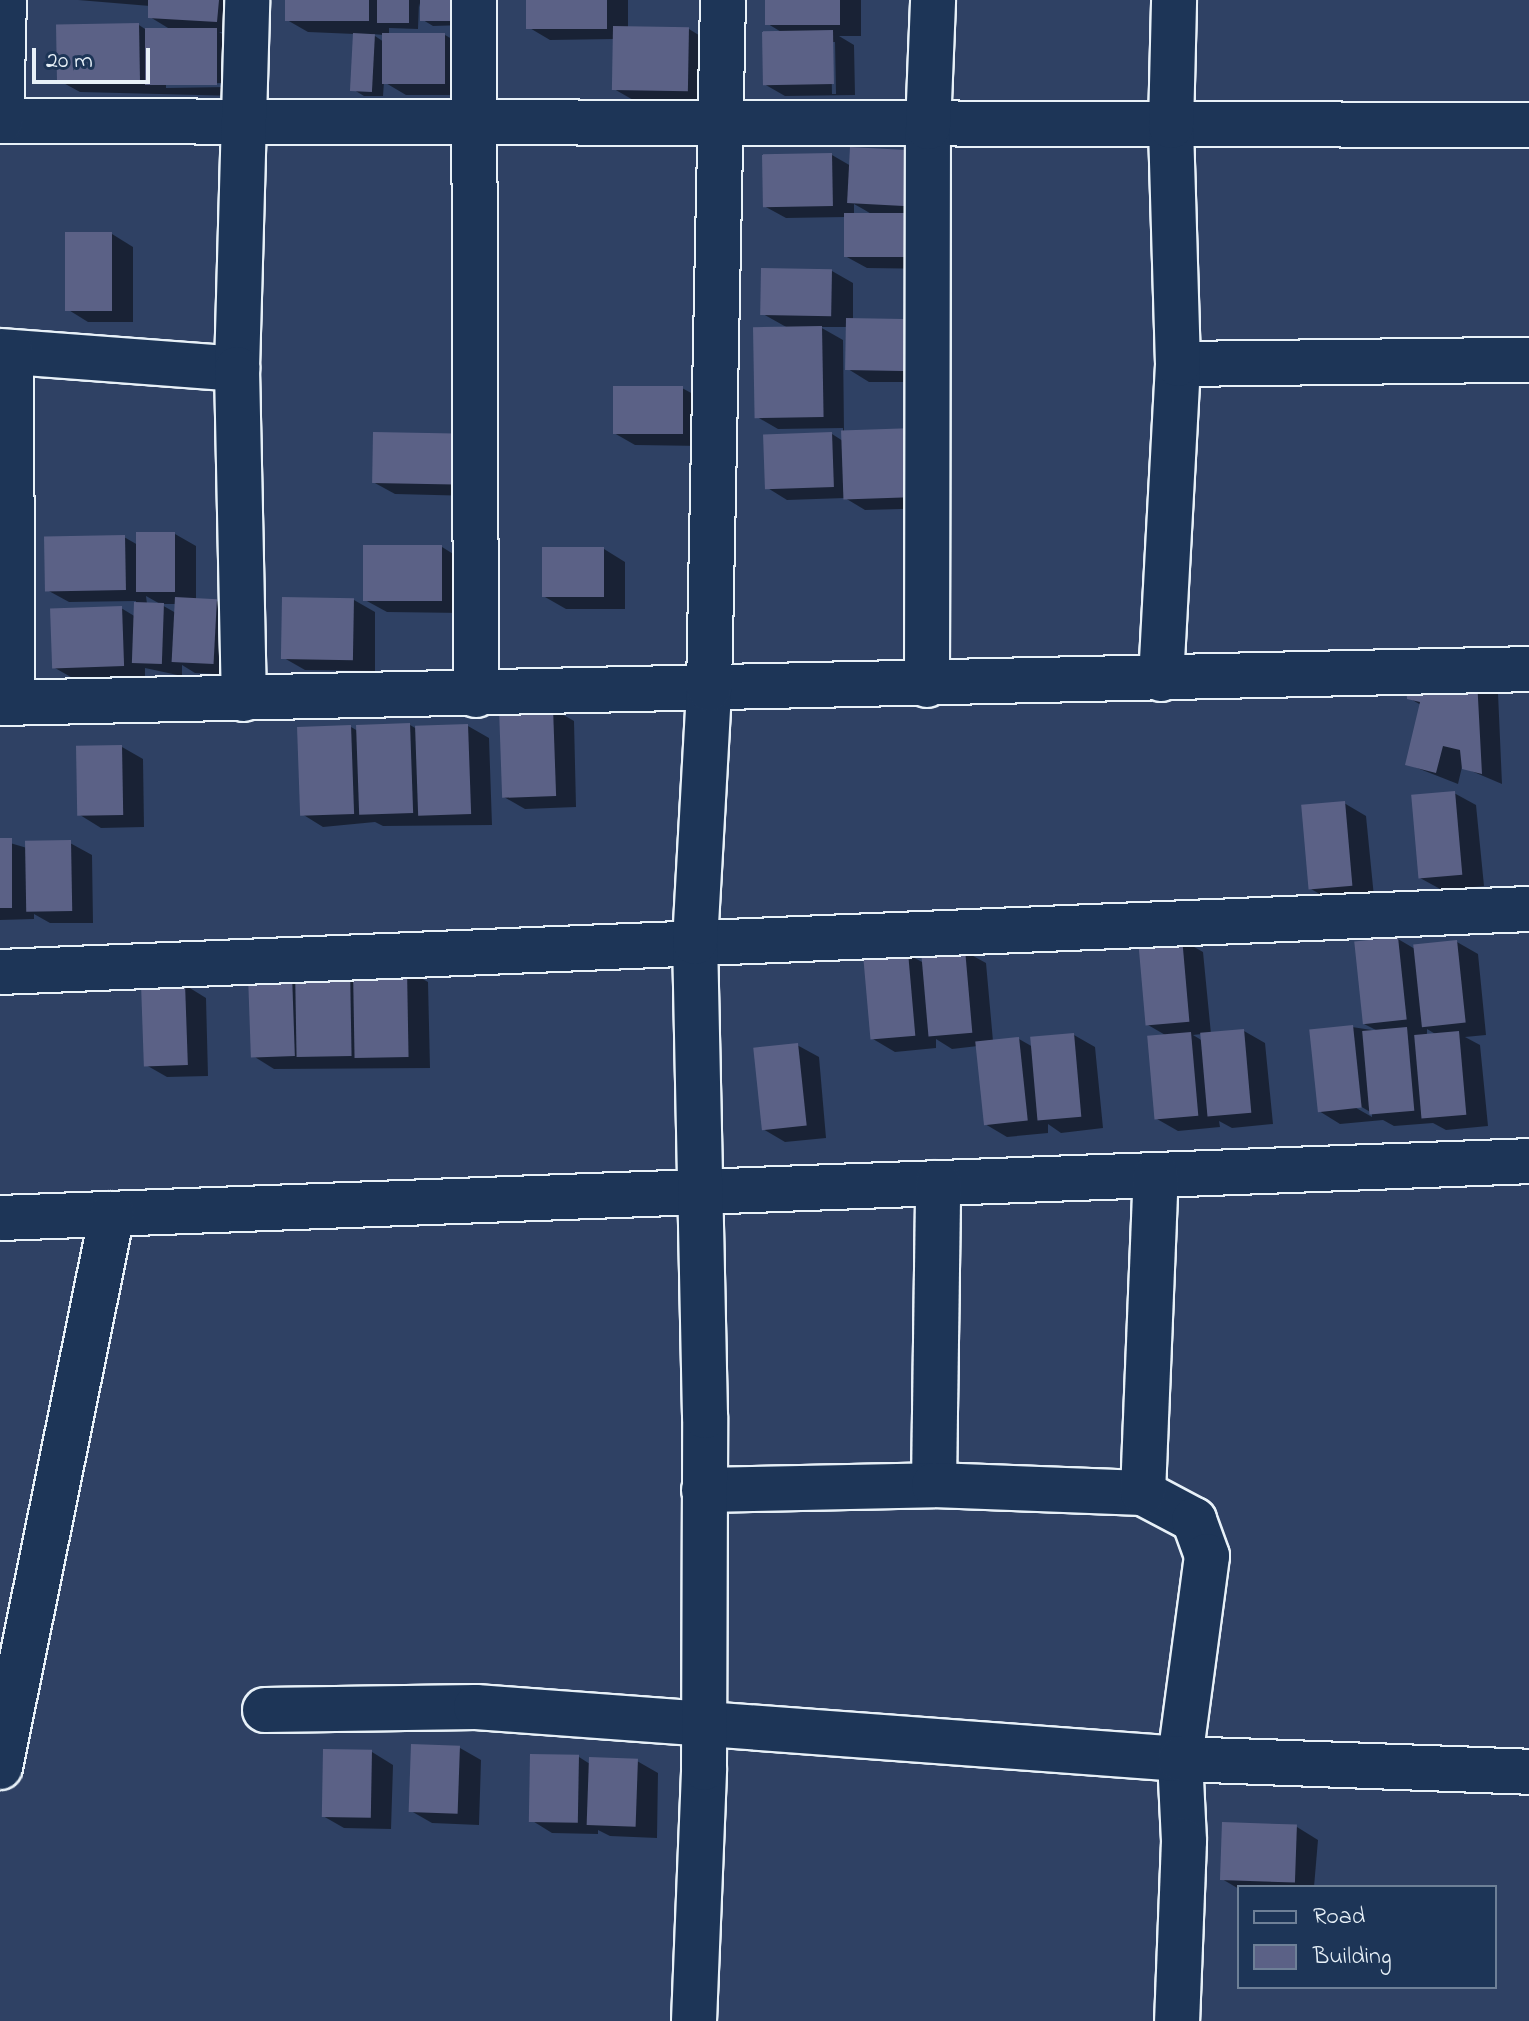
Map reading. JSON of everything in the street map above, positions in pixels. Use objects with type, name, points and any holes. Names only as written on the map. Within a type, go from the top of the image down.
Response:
[{"type":"street","points":[[4,0],[1,121],[928,127],[1529,125]]},
{"type":"street","points":[[244,699],[237,369],[247,0]]},
{"type":"street","points":[[474,0],[476,695]]},
{"type":"street","points":[[694,2021],[704,1724],[702,1192],[695,942],[709,689],[723,0]]},
{"type":"street","points":[[927,685],[928,127],[933,0]]},
{"type":"street","points":[[1161,679],[1178,364],[1171,126],[1174,0]]},
{"type":"street","points":[[237,369],[5,351],[6,703],[927,685],[1529,669]]},
{"type":"street","points":[[1178,364],[1529,360]]},
{"type":"street","points":[[0,972],[1529,909]]},
{"type":"street","points":[[0,1218],[1529,1161]]},
{"type":"street","points":[[1143,1493],[1156,1175]]},
{"type":"street","points":[[934,1485],[938,1183]]},
{"type":"street","points":[[0,1767],[112,1214]]},
{"type":"street","points":[[704,1490],[934,1485],[1143,1493],[1194,1520],[1207,1556],[1180,1759],[1184,1841],[1177,2021]]},
{"type":"street","points":[[265,1710],[476,1707],[1180,1759],[1529,1772]]},
{"type":"building","points":[[148,0],[219,0],[217,22],[148,18]]},
{"type":"building","points":[[285,0],[369,0],[369,21],[285,21]]},
{"type":"building","points":[[377,0],[409,0],[409,23],[377,23]]},
{"type":"building","points":[[420,0],[456,0],[456,21],[420,21]]},
{"type":"building","points":[[526,0],[607,0],[607,29],[526,29]]},
{"type":"building","points":[[765,0],[840,0],[840,25],[765,25]]},
{"type":"building","points":[[139,23],[140,80],[57,81],[56,24]]},
{"type":"building","points":[[613,26],[689,27],[688,91],[612,90]]},
{"type":"building","points":[[145,28],[217,28],[217,85],[145,85]]},
{"type":"building","points":[[833,30],[834,84],[763,85],[762,31]]},
{"type":"building","points":[[353,33],[375,34],[372,92],[350,91]]},
{"type":"building","points":[[382,33],[445,33],[445,84],[382,84]]},
{"type":"building","points":[[850,147],[916,150],[913,206],[847,203]]},
{"type":"building","points":[[832,153],[833,206],[763,207],[762,154]]},
{"type":"building","points":[[844,213],[919,213],[919,257],[844,257]]},
{"type":"building","points":[[65,232],[112,232],[112,311],[65,311]]},
{"type":"building","points":[[761,268],[832,269],[831,316],[760,315]]},
{"type":"building","points":[[846,318],[918,319],[917,371],[845,370]]},
{"type":"building","points":[[822,326],[824,417],[755,418],[753,327]]},
{"type":"building","points":[[613,386],[683,386],[683,434],[613,434]]},
{"type":"building","points":[[915,428],[917,497],[843,500],[841,431]]},
{"type":"building","points":[[373,432],[455,433],[454,484],[372,483]]},
{"type":"building","points":[[832,432],[834,487],[765,489],[763,434]]},
{"type":"building","points":[[136,532],[175,532],[175,592],[136,592]]},
{"type":"building","points":[[125,535],[126,590],[45,591],[44,536]]},
{"type":"building","points":[[363,545],[442,545],[442,601],[363,601]]},
{"type":"building","points":[[542,547],[604,547],[604,597],[542,597]]},
{"type":"building","points":[[175,597],[217,599],[214,664],[172,662]]},
{"type":"building","points":[[282,597],[354,598],[353,660],[281,659]]},
{"type":"building","points":[[134,602],[164,603],[162,664],[132,663]]},
{"type":"building","points":[[122,606],[124,666],[52,668],[50,609]]},
{"type":"building","points":[[1477,679],[1482,774],[1462,769],[1460,750],[1443,746],[1436,773],[1405,765],[1420,702],[1407,699],[1406,682]]},
{"type":"building","points":[[553,707],[556,796],[502,798],[499,709]]},
{"type":"building","points":[[410,723],[413,813],[359,815],[356,725]]},
{"type":"building","points":[[468,724],[471,814],[418,816],[415,726]]},
{"type":"building","points":[[351,725],[354,814],[300,816],[297,727]]},
{"type":"building","points":[[122,745],[123,815],[77,816],[76,746]]},
{"type":"building","points":[[1455,791],[1462,875],[1418,879],[1411,795]]},
{"type":"building","points":[[1345,801],[1352,886],[1309,890],[1301,805]]},
{"type":"building","points":[[0,838],[12,838],[12,908],[0,908]]},
{"type":"building","points":[[71,840],[72,911],[26,912],[25,841]]},
{"type":"building","points":[[1182,937],[1189,1022],[1146,1026],[1138,941]]},
{"type":"building","points":[[1398,937],[1407,1020],[1363,1024],[1354,942]]},
{"type":"building","points":[[1457,940],[1466,1023],[1422,1027],[1413,945]]},
{"type":"building","points":[[965,949],[972,1033],[928,1037],[921,953]]},
{"type":"building","points":[[908,952],[915,1036],[870,1040],[863,956]]},
{"type":"building","points":[[350,966],[352,1056],[297,1057],[295,967]]},
{"type":"building","points":[[407,968],[409,1057],[355,1058],[353,969]]},
{"type":"building","points":[[292,974],[295,1056],[251,1057],[248,976]]},
{"type":"building","points":[[185,983],[188,1065],[144,1066],[141,985]]},
{"type":"building","points":[[1353,1025],[1362,1108],[1318,1112],[1309,1030]]},
{"type":"building","points":[[1407,1027],[1414,1111],[1369,1115],[1362,1031]]},
{"type":"building","points":[[1244,1029],[1251,1113],[1207,1117],[1200,1033]]},
{"type":"building","points":[[1459,1031],[1466,1115],[1421,1119],[1414,1035]]},
{"type":"building","points":[[1191,1032],[1198,1116],[1154,1120],[1147,1036]]},
{"type":"building","points":[[1074,1033],[1081,1117],[1037,1121],[1030,1037]]},
{"type":"building","points":[[1019,1037],[1028,1121],[984,1125],[975,1042]]},
{"type":"building","points":[[798,1043],[807,1126],[762,1130],[753,1048]]},
{"type":"building","points":[[411,1744],[460,1746],[458,1814],[409,1812]]},
{"type":"building","points":[[323,1749],[372,1750],[371,1818],[322,1817]]},
{"type":"building","points":[[530,1754],[579,1755],[578,1823],[529,1822]]},
{"type":"building","points":[[589,1757],[638,1759],[636,1827],[587,1825]]},
{"type":"building","points":[[1222,1822],[1297,1825],[1295,1883],[1220,1880]]}]
